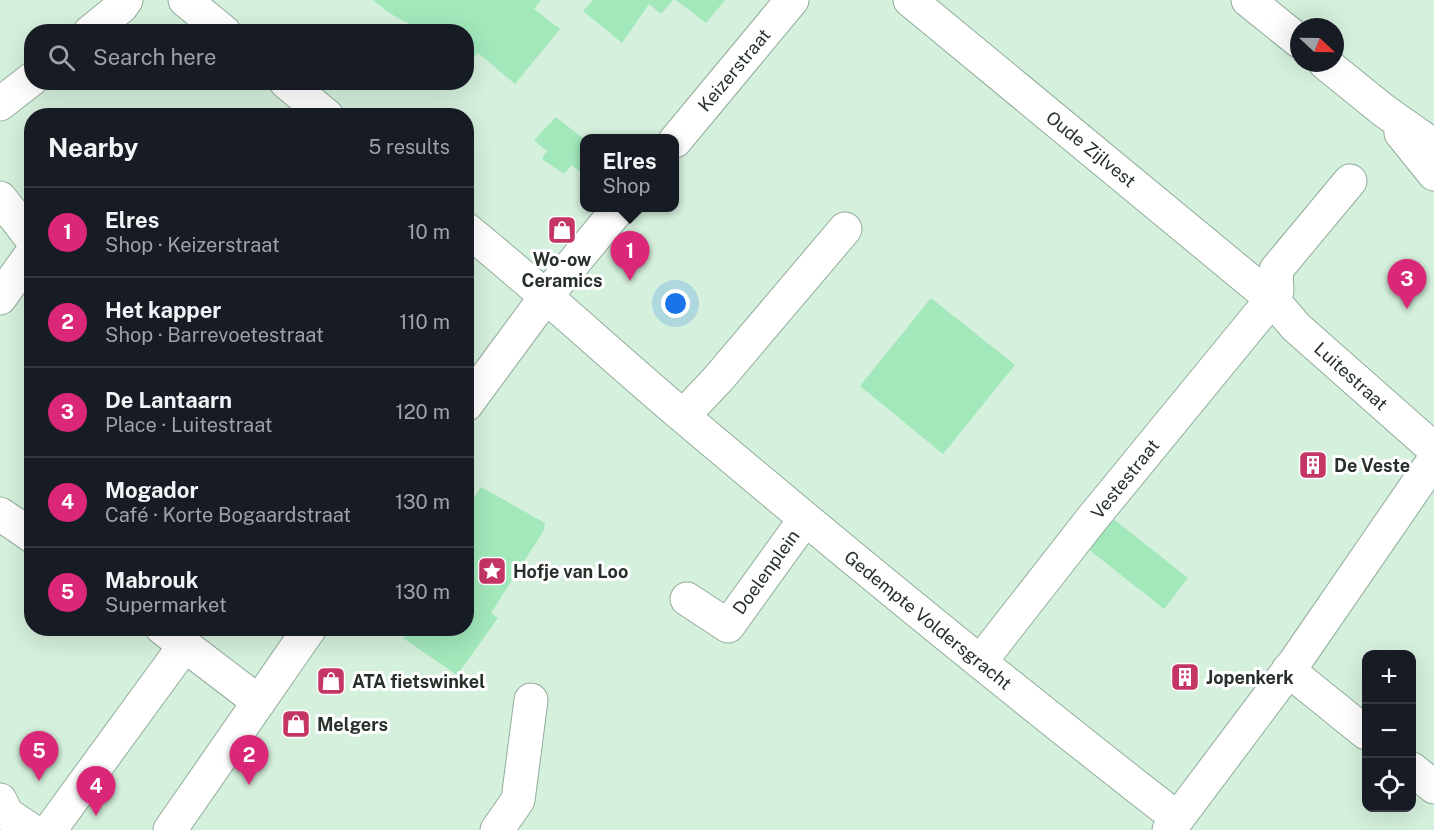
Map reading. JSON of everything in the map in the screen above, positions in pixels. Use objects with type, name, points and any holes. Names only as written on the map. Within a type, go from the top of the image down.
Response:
[{"type":"street","points":[[99,24],[126,0]]},
{"type":"street","points":[[185,0],[214,24]]},
{"type":"street","name":"Keizerstraat","points":[[679,136],[792,0]]},
{"type":"street","name":"Oude Zijlvest","points":[[910,0],[1272,298]]},
{"type":"street","points":[[1248,0],[1290,34]]},
{"type":"street","points":[[1336,72],[1383,110],[1434,146]]},
{"type":"street","points":[[0,104],[24,85]]},
{"type":"street","points":[[296,90],[317,108]]},
{"type":"street","points":[[1383,110],[1434,174]]},
{"type":"street","points":[[1272,298],[1277,291],[1276,270],[1350,181]]},
{"type":"street","points":[[0,198],[24,229]]},
{"type":"street","points":[[474,394],[547,295],[616,212]]},
{"type":"street","points":[[683,416],[718,379],[844,230]]},
{"type":"street","name":"Gedempte Voldersgracht","points":[[474,236],[547,295],[565,315],[805,519],[1173,824]]},
{"type":"street","points":[[0,298],[24,264]]},
{"type":"street","name":"Luitestraat","points":[[1272,298],[1296,327],[1434,449]]},
{"type":"street","name":"Vestestraat","points":[[980,662],[1091,520],[1272,298]]},
{"type":"street","points":[[1173,824],[1292,666],[1434,460]]},
{"type":"street","points":[[0,514],[24,530]]},
{"type":"street","name":"Doelenplein","points":[[687,599],[728,626],[805,519]]},
{"type":"street","points":[[170,830],[304,636]]},
{"type":"street","points":[[50,830],[173,637],[259,702]]},
{"type":"street","points":[[1292,666],[1362,729]]},
{"type":"street","points":[[497,830],[518,800],[531,700]]},
{"type":"street","points":[[1416,772],[1434,787]]},
{"type":"green space","points":[[373,0],[541,0],[534,9],[560,29],[515,84],[478,53],[474,57],[474,24],[411,24]]},
{"type":"green space","points":[[593,0],[673,0],[661,14],[649,4],[622,43],[583,11]]},
{"type":"green space","points":[[676,0],[725,0],[706,23]]},
{"type":"green space","points":[[556,117],[580,136],[580,172],[572,165],[564,174],[542,159],[547,151],[534,140]]},
{"type":"green space","points":[[931,298],[1015,365],[943,454],[860,386]]},
{"type":"green space","name":"Hofje van Loo","points":[[481,487],[545,523],[544,530],[491,613],[498,618],[457,675],[403,638],[405,636],[474,636],[474,497]]},
{"type":"green space","points":[[1111,517],[1188,578],[1164,609],[1087,548]]},
{"type":"place","name":"Wo-ow Ceramics","points":[[562,230]]},
{"type":"place","name":"Elres","points":[[630,281]]},
{"type":"place","name":"De Lantaarn","points":[[1407,309]]},
{"type":"place","name":"De Veste","points":[[1313,465]]},
{"type":"place","name":"Hofje van Loo","points":[[492,571]]},
{"type":"place","name":"Jopenkerk","points":[[1185,677]]},
{"type":"place","name":"ATA fietswinkel","points":[[331,681]]},
{"type":"place","name":"Melgers","points":[[296,724]]},
{"type":"place","name":"Mabrouk","points":[[39,781]]},
{"type":"place","name":"Het kapper","points":[[249,785]]},
{"type":"place","name":"Mogador","points":[[96,816]]}]
